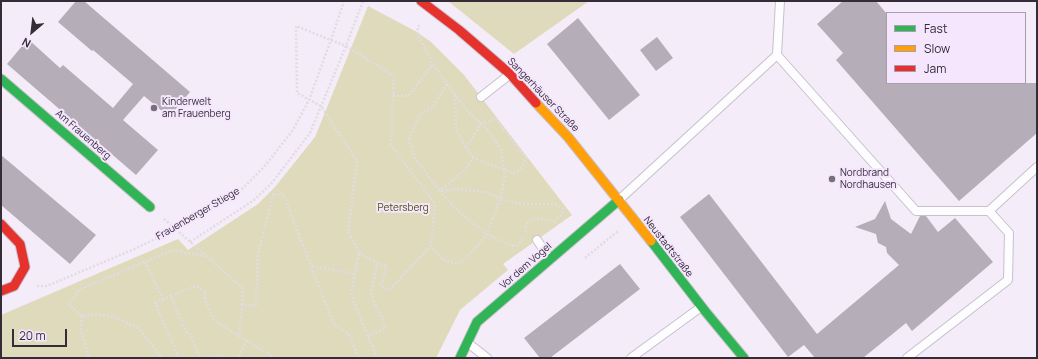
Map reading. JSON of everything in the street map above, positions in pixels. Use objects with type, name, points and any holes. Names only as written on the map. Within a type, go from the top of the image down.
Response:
[{"type":"street","name":"Sangerhäuser Straße","points":[[422,2],[459,30],[510,74],[568,136],[619,200]]},
{"type":"street","name":"Am Frauenberg","points":[[1,79],[150,208]]},
{"type":"street","name":"Vor dem Vogel","points":[[460,358],[478,322],[619,200]]},
{"type":"street","name":"Neustadtstraße","points":[[619,200],[701,306],[744,358]]},
{"type":"street","points":[[1,224],[20,244],[25,267],[14,286],[1,291]]},
{"type":"lane","points":[[619,200],[777,55],[780,1]]},
{"type":"lane","points":[[777,55],[916,211],[989,211],[1037,167]]},
{"type":"lane","points":[[481,97],[510,74]]},
{"type":"lane","points":[[907,358],[1008,280],[1009,234],[989,211]]},
{"type":"lane","points":[[537,240],[550,259]]},
{"type":"lane","points":[[631,358],[701,306]]},
{"type":"lane","points":[[467,343],[487,358]]},
{"type":"path","name":"Frauenberger Stiege","points":[[14,286],[47,286],[132,250],[176,229],[239,192],[264,167],[293,130],[309,100],[344,1]]},
{"type":"path","points":[[190,242],[254,200],[271,184],[310,133],[363,1]]},
{"type":"path","points":[[422,2],[417,32],[433,64],[447,84],[470,114],[488,130],[501,150],[505,176],[500,199],[487,234],[468,258],[456,264],[442,259],[431,246]]},
{"type":"path","points":[[296,26],[331,40],[346,46],[394,76],[391,145],[435,204],[431,246],[390,290],[381,286],[386,266],[377,263],[359,253],[348,232],[357,161],[321,106],[297,94],[296,26]]},
{"type":"path","points":[[393,95],[408,96],[433,64]]},
{"type":"path","points":[[440,191],[455,189],[486,192],[500,199],[522,204],[555,204],[563,209],[562,214],[554,221],[536,219],[530,221],[526,225],[526,233],[523,241],[516,246],[510,246],[487,234],[459,212],[440,191],[414,157],[409,139],[420,114],[432,108],[447,84]]},
{"type":"path","points":[[455,95],[456,129],[466,148],[473,158],[513,173],[521,169],[526,158],[496,119],[482,124],[466,148]]},
{"type":"path","points":[[440,191],[464,171],[473,158]]},
{"type":"path","points":[[242,305],[256,306],[258,254],[273,195],[283,194],[334,325],[348,333],[359,358]]},
{"type":"path","points":[[150,208],[243,288],[238,336]]},
{"type":"path","points":[[162,358],[138,328],[117,318],[97,314],[82,316],[69,305],[80,289],[172,250],[207,256]]},
{"type":"path","points":[[359,253],[351,294],[378,358]]},
{"type":"path","points":[[145,262],[164,300]]},
{"type":"path","points":[[368,336],[386,328],[371,294],[377,263]]},
{"type":"path","points":[[311,266],[355,274]]},
{"type":"path","points":[[179,358],[155,303],[195,286],[206,292],[204,297],[214,320],[275,358]]},
{"type":"path","points":[[171,296],[186,332],[190,334],[200,358]]},
{"type":"path","points":[[82,316],[80,327],[89,358]]},
{"type":"path","points":[[243,358],[239,356],[247,341]]},
{"type":"path","points":[[209,358],[221,355],[226,358]]},
{"type":"green space","points":[[448,1],[589,1],[514,54]]},
{"type":"green space","name":"Petersberg","points":[[368,6],[417,32],[431,42],[464,75],[572,215],[503,264],[508,270],[460,310],[436,358],[1,358],[1,315],[178,239],[188,250],[258,204],[275,187],[315,137]]},
{"type":"building","name":"Kinderwelt am Frauenberg","points":[[76,1],[84,1],[190,92],[169,117],[144,96],[123,120],[158,150],[136,175],[7,64],[28,39],[60,68],[63,65],[113,108],[133,84],[58,22]]},
{"type":"building","points":[[843,1],[876,1],[886,13],[886,84],[1037,83],[1037,133],[959,201],[836,60],[843,53],[817,24]]},
{"type":"building","points":[[578,18],[640,95],[609,120],[547,44]]},
{"type":"building","points":[[657,37],[673,58],[656,71],[640,50]]},
{"type":"building","points":[[1,155],[96,235],[70,264],[1,205]]},
{"type":"building","points":[[709,194],[817,334],[899,265],[887,253],[886,247],[878,243],[876,234],[855,227],[875,219],[885,201],[891,219],[911,234],[920,216],[926,216],[938,232],[955,218],[993,262],[912,331],[906,323],[863,358],[815,358],[804,345],[788,357],[680,217]]},
{"type":"building","points":[[620,264],[640,289],[550,358],[540,358],[524,338]]},
{"type":"traffic: fast","points":[[1,79],[150,207]]},
{"type":"traffic: fast","points":[[460,358],[477,322],[619,200]]},
{"type":"traffic: fast","points":[[651,241],[705,311],[744,358]]},
{"type":"traffic: slow","points":[[536,103],[568,137],[651,241]]},
{"type":"traffic: jam","points":[[421,1],[459,30],[510,74],[536,103]]},
{"type":"traffic: jam","points":[[1,224],[20,244],[25,267],[14,286],[1,291]]},
{"type":"place","name":"Kinderwelt am Frauenberg","points":[[154,108]]},
{"type":"place","name":"Nordbrand Nordhausen","points":[[832,179]]}]
